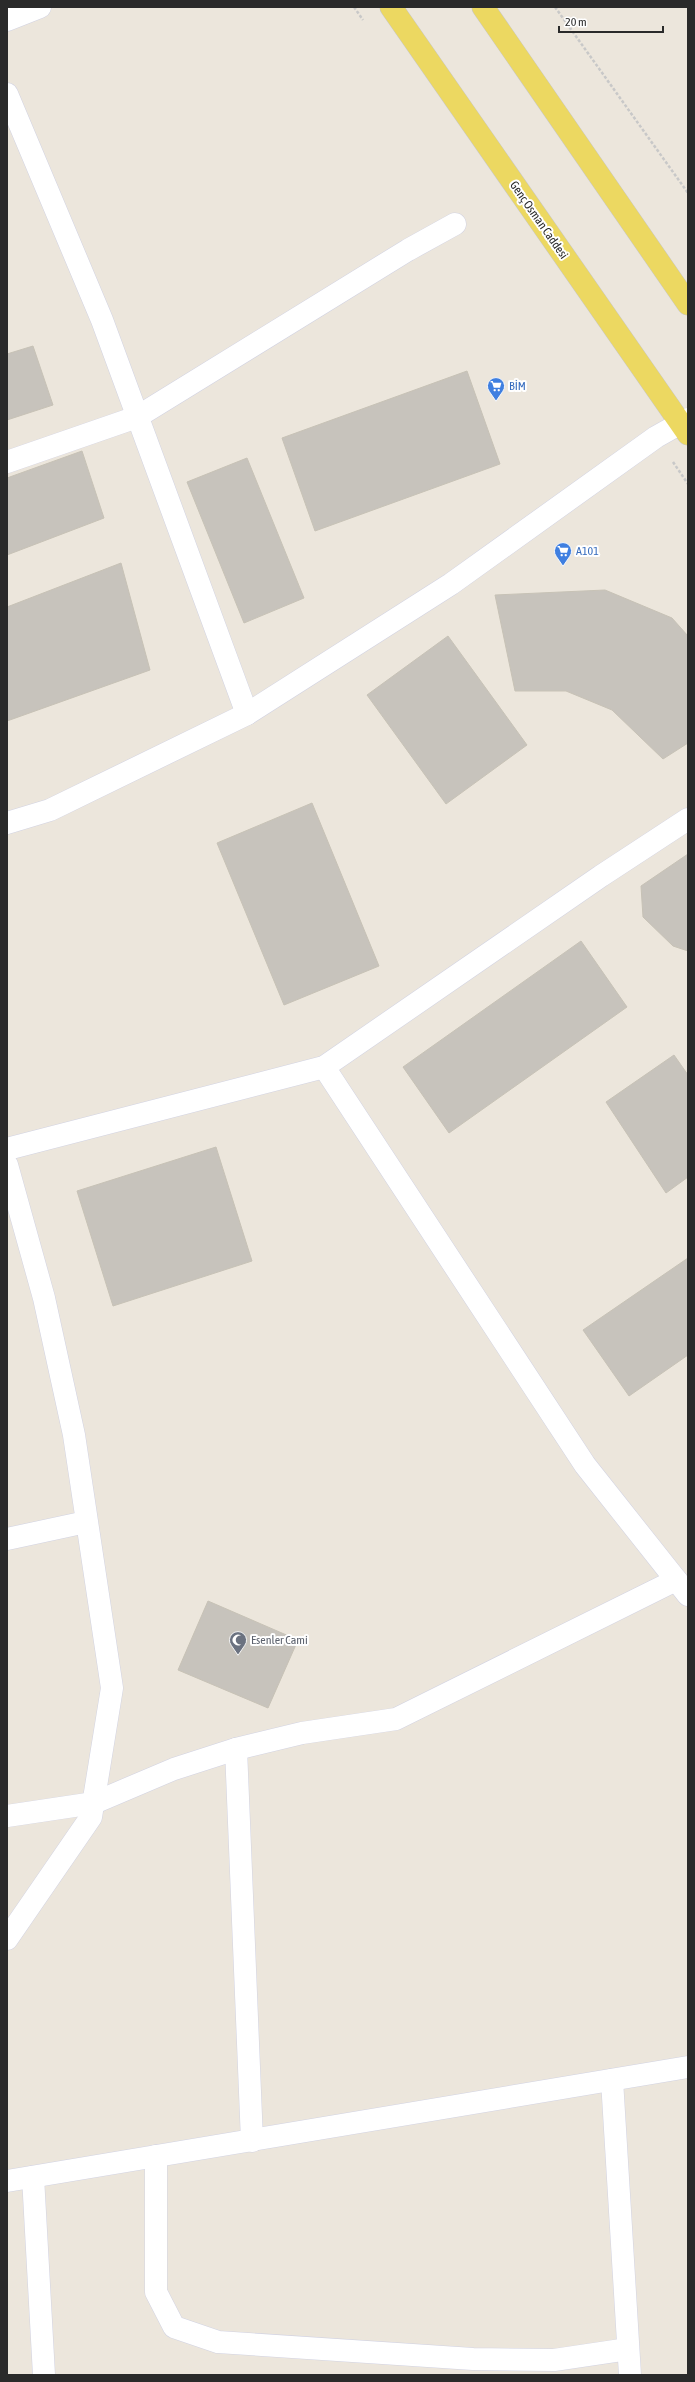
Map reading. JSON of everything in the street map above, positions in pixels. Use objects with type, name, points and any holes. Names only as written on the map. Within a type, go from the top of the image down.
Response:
[{"type":"main road","name":"Genç Osman Caddesi","points":[[391,7],[686,425]]},
{"type":"main road","points":[[483,7],[688,304]]},
{"type":"street","points":[[7,20],[40,7]]},
{"type":"street","points":[[7,94],[102,320],[247,714]]},
{"type":"street","points":[[7,462],[137,417],[408,250],[455,224]]},
{"type":"street","points":[[7,823],[50,810],[247,714],[451,584],[656,437],[686,425]]},
{"type":"street","points":[[7,1149],[324,1067],[602,876],[688,819]]},
{"type":"street","points":[[7,1816],[94,1803],[174,1769],[236,1750],[302,1733],[396,1719],[682,1588],[585,1465],[324,1067]]},
{"type":"street","points":[[7,1165],[44,1298],[74,1435],[112,1688],[91,1817],[7,1939]]},
{"type":"street","points":[[7,1539],[86,1522]]},
{"type":"street","points":[[236,1750],[252,2141]]},
{"type":"street","points":[[7,2181],[688,2067]]},
{"type":"street","points":[[612,2080],[630,2375]]},
{"type":"street","points":[[156,2156],[156,2292],[174,2327],[218,2342],[473,2359],[554,2360],[628,2349]]},
{"type":"street","points":[[33,2177],[44,2375]]},
{"type":"path","points":[[555,7],[688,193]]},
{"type":"building","points":[[33,346],[53,405],[7,420],[7,354]]},
{"type":"building","points":[[467,371],[500,464],[315,531],[282,438]]},
{"type":"building","points":[[82,451],[104,518],[7,555],[7,478]]},
{"type":"building","points":[[247,458],[304,598],[244,623],[187,482]]},
{"type":"building","points":[[121,563],[150,670],[7,721],[7,607]]},
{"type":"building","points":[[605,590],[672,618],[688,636],[688,743],[663,759],[612,710],[566,691],[515,691],[495,595]]},
{"type":"building","points":[[448,636],[527,745],[446,804],[367,695]]},
{"type":"building","points":[[312,803],[379,966],[284,1005],[217,843]]},
{"type":"building","points":[[688,854],[688,951],[673,946],[643,917],[641,886]]},
{"type":"building","points":[[581,941],[627,1007],[449,1133],[403,1067]]},
{"type":"building","points":[[674,1055],[688,1075],[688,1177],[666,1193],[606,1102]]},
{"type":"building","points":[[216,1147],[252,1261],[113,1306],[77,1191]]},
{"type":"building","points":[[688,1258],[688,1355],[629,1396],[583,1330]]},
{"type":"building","name":"Esenler Cami","points":[[208,1601],[298,1640],[268,1708],[178,1670]]},
{"type":"place","name":"BİM","points":[[496,401]]},
{"type":"place","name":"A101","points":[[563,566]]},
{"type":"place","name":"Esenler Cami","points":[[238,1655]]}]
